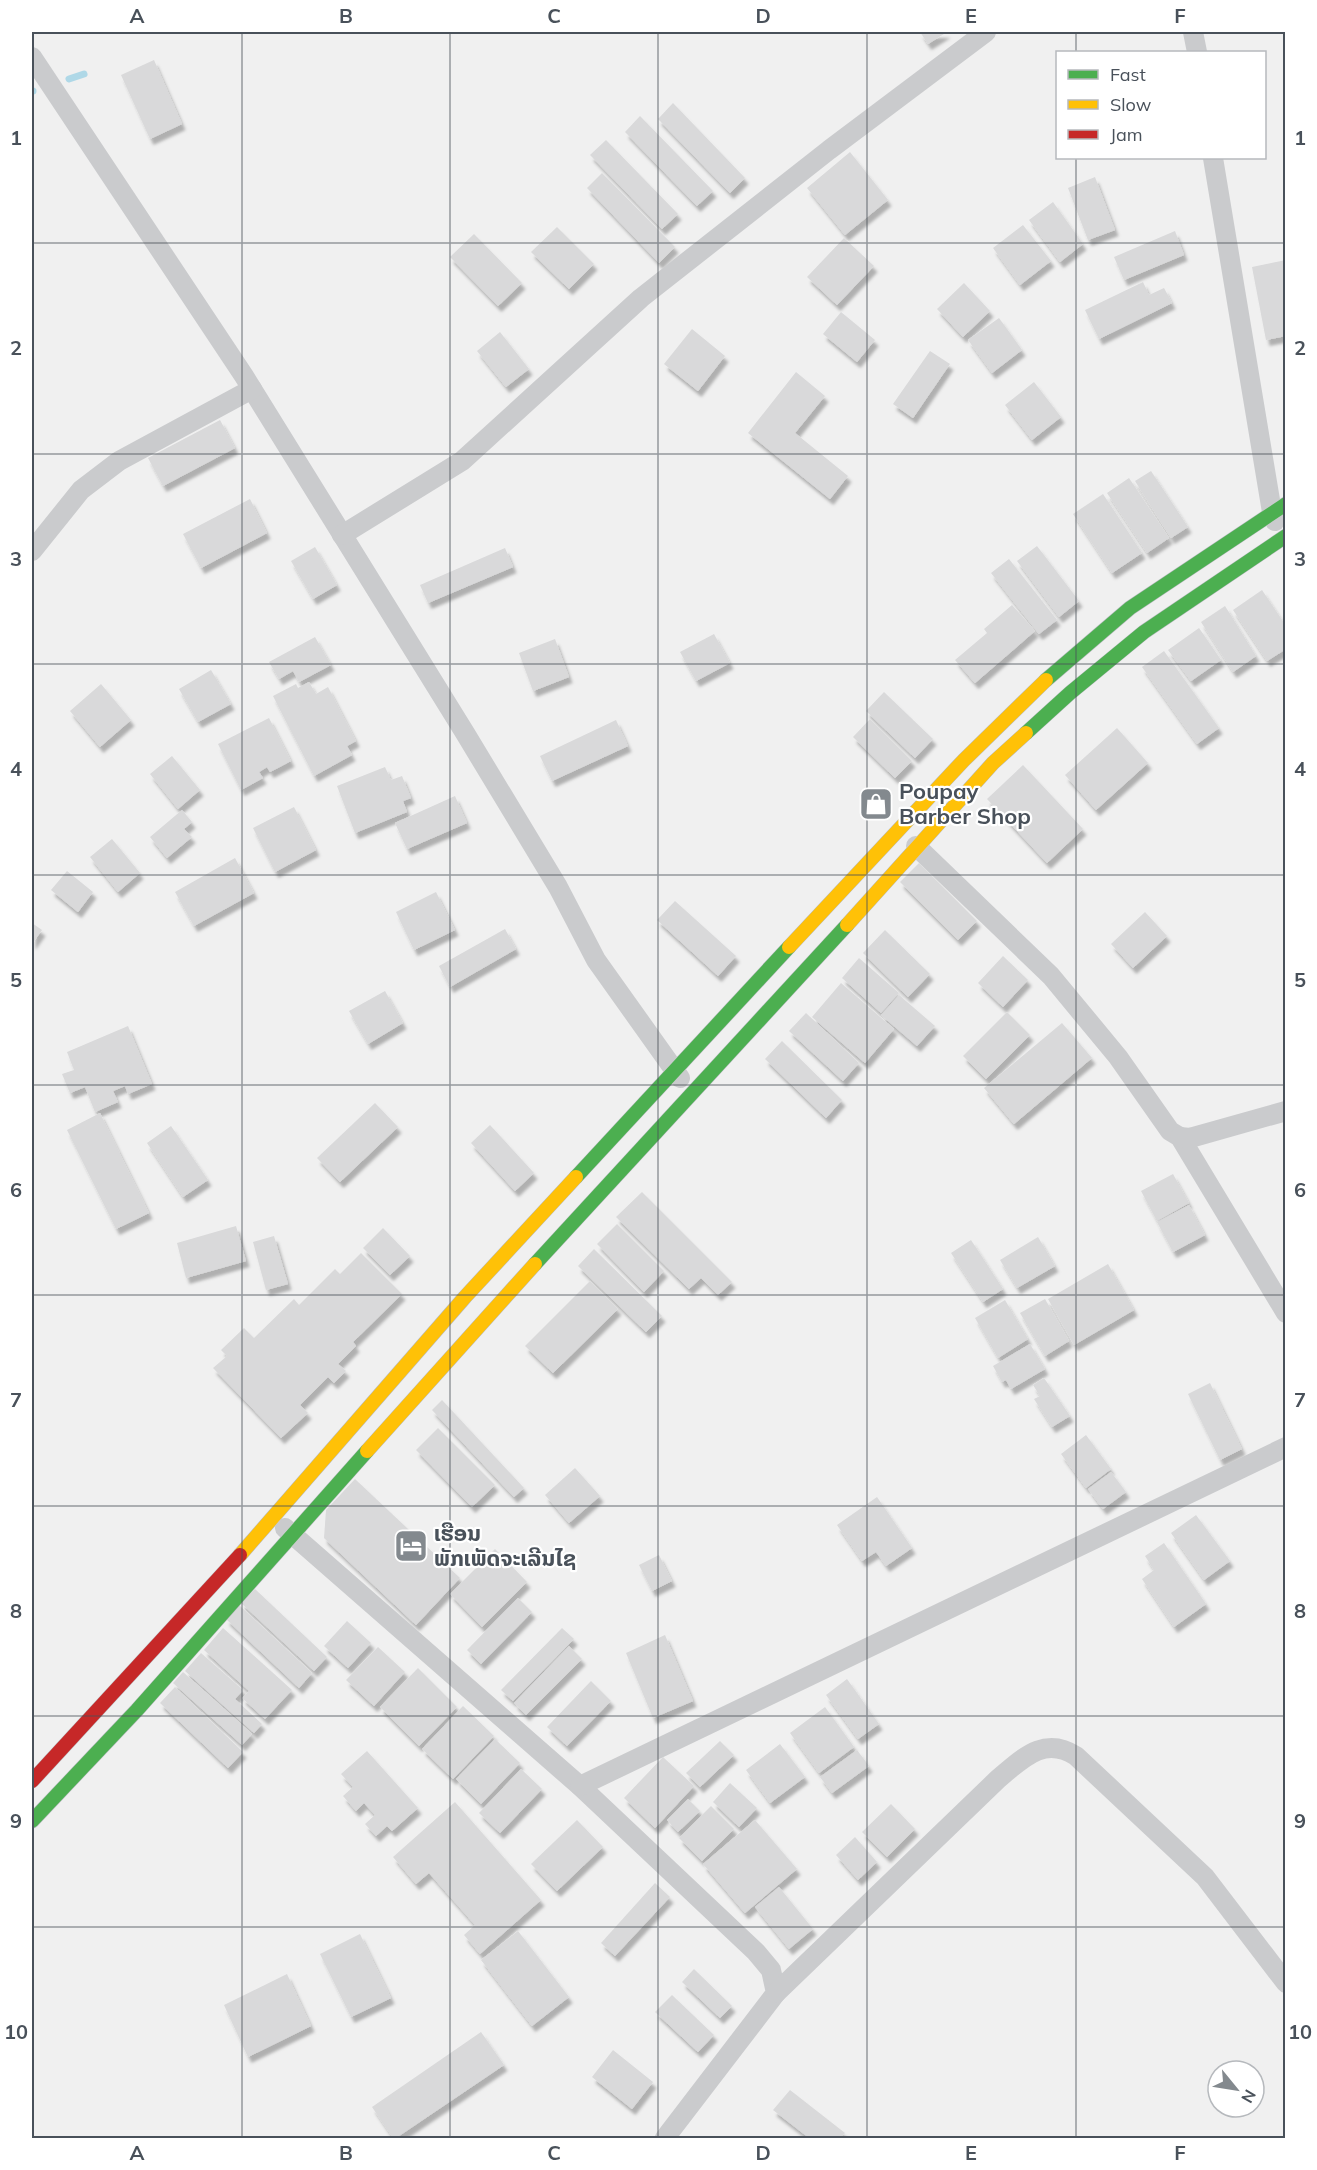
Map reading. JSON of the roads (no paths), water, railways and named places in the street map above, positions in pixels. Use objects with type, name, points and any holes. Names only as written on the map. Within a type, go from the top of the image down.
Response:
[{"type":"highway","points":[[32,1781],[274,1519],[465,1297],[964,760],[1056,670],[1130,608],[1279,508]]},
{"type":"highway","points":[[32,1821],[137,1710],[486,1317],[693,1094],[993,763],[1070,693],[1144,632],[1284,537]]},
{"type":"street","points":[[342,535],[462,461],[641,298],[829,150],[986,32]]},
{"type":"street","points":[[1194,32],[1197,51]]},
{"type":"street","points":[[34,66],[172,266],[252,389],[558,887],[596,960],[693,1094]]},
{"type":"street","points":[[1213,159],[1284,537]]},
{"type":"street","points":[[32,550],[81,490],[119,461],[252,389]]},
{"type":"street","points":[[916,846],[1051,976],[1118,1057],[1170,1131],[1180,1137],[1190,1138],[1286,1111]]},
{"type":"street","points":[[1180,1137],[1286,1312]]},
{"type":"street","points":[[580,1786],[1286,1447]]},
{"type":"street","points":[[274,1519],[580,1786],[756,1952],[771,1970],[777,1993]]},
{"type":"street","points":[[665,2139],[777,1993],[998,1779],[1023,1758],[1043,1749],[1057,1747],[1076,1756],[1205,1877],[1286,1983]]},
{"type":"waterway","points":[[69,79],[84,74]]},
{"type":"place","name":"Poupay Barber Shop","points":[[876,804]]},
{"type":"place","name":"ເຮືອນ ພັກເພັດຈະເລີນໄຊ","points":[[411,1546]]}]
